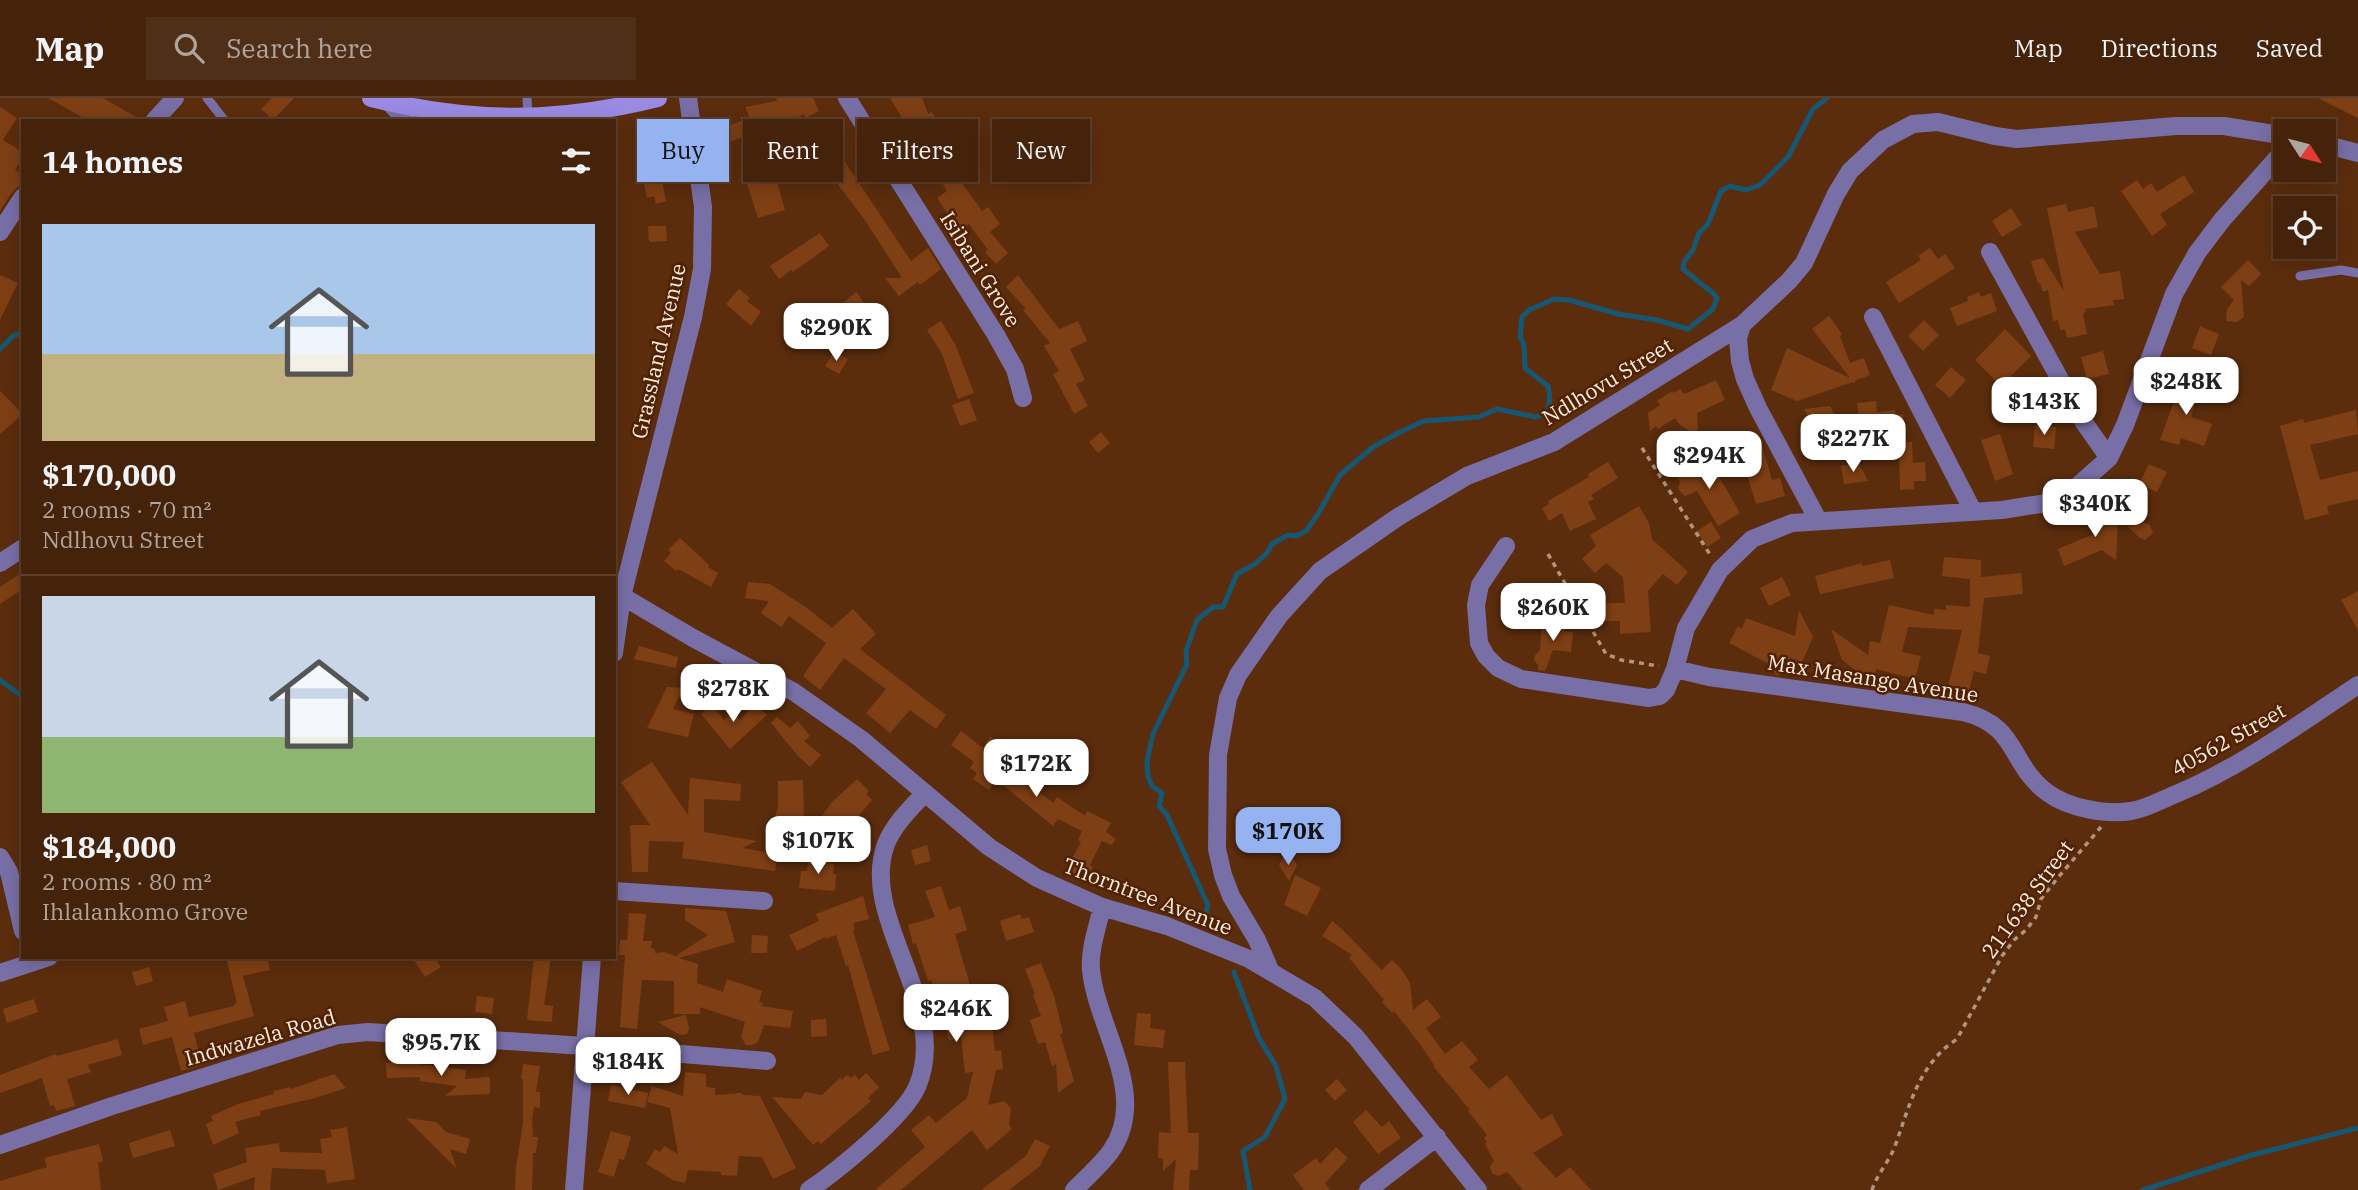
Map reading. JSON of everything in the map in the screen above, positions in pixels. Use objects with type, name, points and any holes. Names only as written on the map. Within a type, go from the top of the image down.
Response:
[{"type":"street","points":[[156,119],[175,98]]},
{"type":"street","points":[[371,98],[467,116],[528,117],[610,115],[659,98]]},
{"type":"street","name":"Grassland Avenue","points":[[616,624],[618,595],[693,317],[702,269],[703,207],[688,98]]},
{"type":"street","name":"Isibani Grove","points":[[847,98],[996,335],[1015,369],[1023,398]]},
{"type":"street","points":[[390,103],[405,119]]},
{"type":"street","name":"Ndlhovu Street","points":[[1271,972],[1257,940],[1231,896],[1223,875],[1217,849],[1218,755],[1228,698],[1238,675],[1279,616],[1321,571],[1398,516],[1467,476],[1554,442],[1742,325],[1789,281],[1804,263],[1836,194],[1850,171],[1883,140],[1913,124],[1938,122],[2017,139],[2176,126],[2224,126],[2273,134]]},
{"type":"street","points":[[2336,147],[2358,153]]},
{"type":"street","points":[[1506,546],[1480,586],[1476,605],[1479,643],[1486,656],[1498,668],[1521,679],[1649,698],[1660,696],[1666,690],[1686,628],[1720,570],[1752,539],[1792,523],[2002,510],[2053,502],[2071,492],[2109,458],[2125,425],[2174,294],[2197,253],[2222,220],[2273,163]]},
{"type":"street","points":[[0,232],[21,200]]},
{"type":"street","points":[[1990,252],[2083,421],[2109,458]]},
{"type":"street","points":[[1874,317],[1973,511]]},
{"type":"street","points":[[1742,325],[1738,338],[1745,379],[1818,520]]},
{"type":"street","points":[[0,563],[21,549]]},
{"type":"street","name":"Thorntree Avenue","points":[[618,595],[794,692],[861,738],[989,847],[1037,878],[1102,906],[1167,926],[1249,960],[1320,1003],[1356,1037],[1478,1190]]},
{"type":"street","name":"Max Masango Avenue","points":[[1675,668],[1709,677],[1981,716],[2004,733],[2023,766],[2049,794],[2070,803],[2111,811]]},
{"type":"street","name":"40562 Street","points":[[2111,811],[2130,811],[2146,807],[2196,786],[2294,729],[2358,685]]},
{"type":"street","points":[[809,1190],[860,1149],[904,1108],[917,1086],[924,1064],[926,1043],[918,1001],[885,903],[880,866],[887,842],[901,819],[925,793]]},
{"type":"street","points":[[0,857],[9,872],[21,923]]},
{"type":"street","points":[[616,891],[764,901]]},
{"type":"street","points":[[1074,1190],[1110,1152],[1118,1139],[1125,1116],[1125,1091],[1091,970],[1102,906]]},
{"type":"street","points":[[575,1190],[592,959]]},
{"type":"street","points":[[0,974],[29,960]]},
{"type":"street","name":"Indwazela Road","points":[[0,1145],[112,1106],[338,1035],[368,1032],[767,1061]]},
{"type":"street","points":[[1368,1190],[1437,1137]]},
{"type":"lane","points":[[207,98],[223,119]]},
{"type":"lane","points":[[527,98],[528,117]]},
{"type":"lane","points":[[2300,276],[2341,270],[2358,273]]},
{"type":"path","points":[[1642,449],[1720,570]]},
{"type":"path","points":[[1548,554],[1606,654],[1621,660],[1675,668]]},
{"type":"path","name":"211638 Street","points":[[1872,1190],[1894,1148],[1903,1116],[1929,1065],[1957,1039],[2002,956],[2036,917],[2041,900],[2111,811]]},
{"type":"building","points":[[48,98],[103,98],[140,119],[85,119]]},
{"type":"building","points":[[272,98],[294,98],[274,119],[261,109]]},
{"type":"building","points":[[776,98],[813,98],[819,111],[806,118],[804,114],[795,119],[747,119],[750,118],[745,107],[777,101]]},
{"type":"building","points":[[890,98],[922,98],[928,114],[932,112],[936,119],[903,119]]},
{"type":"building","points":[[2318,98],[2358,98],[2358,118]]},
{"type":"building","points":[[0,107],[17,118],[3,140],[21,151],[21,160],[15,170],[21,174],[21,186],[10,195],[0,211]]},
{"type":"building","points":[[743,120],[743,137],[730,142],[729,125]]},
{"type":"building","points":[[843,159],[911,261],[928,248],[941,269],[920,285],[918,282],[899,296],[885,278],[902,278],[865,220],[837,182],[843,182]]},
{"type":"building","points":[[2184,175],[2194,192],[2160,214],[2167,225],[2152,236],[2121,191],[2137,180],[2143,189],[2151,183],[2157,192]]},
{"type":"building","points":[[662,182],[666,201],[656,204],[654,196],[647,198],[644,183]]},
{"type":"building","points":[[746,182],[777,182],[785,210],[758,218]]},
{"type":"building","points":[[941,182],[961,182],[982,211],[988,207],[1000,224],[990,232],[1008,253],[996,264],[985,252],[988,250],[969,224],[959,230],[937,198],[947,191]]},
{"type":"building","points":[[2066,204],[2068,212],[2094,206],[2098,227],[2075,232],[2100,274],[2120,271],[2124,299],[2113,300],[2114,305],[2085,309],[2086,312],[2083,313],[2087,334],[2067,338],[2065,329],[2060,330],[2058,320],[2053,321],[2048,290],[2043,292],[2040,283],[2038,284],[2031,261],[2043,258],[2064,291],[2047,208]]},
{"type":"building","points":[[2011,208],[2022,225],[2002,237],[1992,221]]},
{"type":"building","points":[[648,226],[666,226],[667,241],[649,242]]},
{"type":"building","points":[[820,233],[829,246],[779,279],[770,266]]},
{"type":"building","points":[[1930,248],[1938,259],[1945,254],[1955,268],[1899,303],[1886,282],[1921,260],[1918,256]]},
{"type":"building","points":[[2248,260],[2261,274],[2249,286],[2241,280],[2244,317],[2237,322],[2226,321],[2227,309],[2234,300],[2221,287]]},
{"type":"building","points":[[0,275],[18,283],[0,320]]},
{"type":"building","points":[[1018,275],[1059,329],[1078,321],[1087,341],[1070,349],[1085,380],[1076,384],[1088,406],[1074,414],[1053,374],[1059,371],[1044,346],[1050,343],[1023,310],[1026,309],[1006,287]]},
{"type":"building","points":[[739,289],[750,298],[747,301],[761,312],[751,326],[726,304]]},
{"type":"building","points":[[856,292],[865,304],[852,314],[843,303]]},
{"type":"building","points":[[1979,292],[1981,297],[1991,293],[1997,311],[1957,326],[1950,308],[1968,301],[1967,297]]},
{"type":"building","points":[[1829,316],[1842,334],[1840,336],[1850,363],[1864,358],[1870,375],[1856,380],[1854,384],[1853,382],[1797,401],[1771,390],[1787,348],[1850,378],[1812,329]]},
{"type":"building","points":[[1924,320],[1939,335],[1923,351],[1908,336]]},
{"type":"building","points":[[941,321],[955,344],[974,393],[958,399],[942,354],[927,330]]},
{"type":"building","points":[[2200,326],[2219,334],[2211,355],[2192,348]]},
{"type":"building","points":[[2005,329],[2031,356],[2001,386],[1975,360]]},
{"type":"building","points":[[834,351],[848,359],[839,374],[825,366]]},
{"type":"building","points":[[2103,351],[2109,374],[2087,379],[2081,357]]},
{"type":"building","points":[[1951,367],[1966,380],[1950,398],[1935,385]]},
{"type":"building","points":[[2183,377],[2202,383],[2191,417],[2212,424],[2204,446],[2181,438],[2179,445],[2160,440]]},
{"type":"building","points":[[1716,380],[1725,400],[1697,413],[1698,437],[1675,418],[1650,431],[1648,413],[1660,405],[1657,401],[1672,391],[1673,393],[1680,389],[1684,394]]},
{"type":"building","points":[[0,391],[21,412],[21,416],[0,434]]},
{"type":"building","points":[[969,399],[977,420],[960,426],[952,405]]},
{"type":"building","points":[[1876,401],[1877,412],[1895,410],[1895,415],[1903,414],[1905,432],[1869,436],[1868,428],[1860,428],[1857,403]]},
{"type":"building","points":[[1830,406],[1841,428],[1819,439],[1804,409]]},
{"type":"building","points":[[2356,410],[2358,434],[2310,445],[2320,480],[2358,471],[2358,499],[2327,506],[2329,514],[2305,520],[2280,426],[2303,419],[2304,423]]},
{"type":"building","points":[[2035,425],[2056,427],[2054,449],[2033,447]]},
{"type":"building","points":[[1101,432],[1110,443],[1098,453],[1089,442]]},
{"type":"building","points":[[2000,434],[2013,474],[1995,481],[1981,440]]},
{"type":"building","points":[[1760,438],[1772,480],[1780,478],[1785,496],[1756,504],[1738,445]]},
{"type":"building","points":[[1899,442],[1912,442],[1913,463],[1925,462],[1926,481],[1914,481],[1914,489],[1900,490]]},
{"type":"building","points":[[1709,459],[1740,513],[1718,526],[1697,491],[1685,496],[1678,489],[1680,482],[1677,478]]},
{"type":"building","points":[[1608,462],[1618,478],[1591,495],[1594,499],[1588,502],[1596,519],[1570,531],[1562,513],[1549,521],[1542,508],[1549,504],[1548,501],[1589,477],[1588,474]]},
{"type":"building","points":[[1859,463],[1868,481],[1844,484],[1841,466]]},
{"type":"building","points":[[2149,464],[2167,472],[2157,492],[2139,484]]},
{"type":"building","points":[[1639,506],[1649,523],[1652,539],[1688,572],[1677,585],[1663,574],[1648,591],[1651,632],[1620,634],[1620,621],[1605,621],[1606,603],[1625,603],[1623,577],[1606,563],[1595,573],[1582,559],[1596,546],[1590,535]]},
{"type":"building","points":[[2119,506],[2116,560],[2102,550],[2064,566],[2058,549],[2094,534],[2087,522],[2100,513],[2103,517]]},
{"type":"building","points":[[1711,522],[1721,538],[1707,547],[1697,531]]},
{"type":"building","points":[[2145,523],[2150,525],[2153,533],[2145,540],[2127,526]]},
{"type":"building","points":[[680,538],[709,565],[708,567],[718,573],[711,587],[678,569],[676,571],[664,561],[671,553],[668,550]]},
{"type":"building","points":[[1944,557],[1981,560],[1981,577],[2021,573],[2023,594],[1984,598],[1978,653],[1990,656],[1986,674],[1974,671],[1969,691],[1948,686],[1962,630],[1908,627],[1902,652],[1921,656],[1915,679],[1876,669],[1874,686],[1857,684],[1858,672],[1842,660],[1831,629],[1868,655],[1870,641],[1880,643],[1889,605],[1934,615],[1934,609],[1946,610],[1946,605],[1970,607],[1970,579],[1942,576]]},
{"type":"building","points":[[1890,560],[1894,578],[1820,594],[1815,576],[1862,563],[1862,566]]},
{"type":"building","points":[[21,573],[21,590],[0,604],[0,587]]},
{"type":"building","points":[[1782,577],[1791,595],[1769,606],[1760,588]]},
{"type":"building","points":[[748,582],[770,584],[832,628],[853,609],[876,634],[860,649],[946,715],[936,729],[910,710],[890,733],[866,713],[886,689],[844,658],[820,690],[803,676],[826,643],[789,616],[781,627],[761,613],[769,601],[745,598]]},
{"type":"building","points":[[2358,591],[2358,630],[2341,600]]},
{"type":"building","points":[[1508,601],[1530,607],[1524,628],[1502,621]]},
{"type":"building","points":[[1799,610],[1813,637],[1802,662],[1791,658],[1779,675],[1776,675],[1771,665],[1729,643],[1738,626],[1742,629],[1746,618],[1795,636]]},
{"type":"building","points":[[1542,622],[1564,624],[1564,631],[1573,632],[1571,652],[1553,650],[1545,671],[1538,670],[1534,660],[1540,650]]},
{"type":"building","points":[[639,646],[678,657],[676,668],[634,659]]},
{"type":"building","points":[[667,687],[683,688],[673,709],[694,714],[688,737],[647,728]]},
{"type":"building","points":[[755,704],[767,715],[730,749],[701,714],[712,705],[724,720],[733,712],[740,720]]},
{"type":"building","points":[[777,717],[790,728],[798,721],[810,736],[804,741],[821,755],[810,767],[771,723]]},
{"type":"building","points":[[961,731],[983,748],[990,737],[1019,756],[1011,770],[1053,803],[1057,797],[1085,816],[1087,811],[1111,823],[1106,832],[1116,839],[1112,845],[1102,841],[1090,865],[1093,867],[1086,881],[1066,870],[1081,842],[1078,840],[1082,831],[1058,819],[1053,826],[996,779],[989,790],[973,779],[977,773],[970,768],[974,762],[951,745]]},
{"type":"building","points":[[652,762],[688,815],[690,778],[741,784],[740,801],[704,799],[704,832],[757,841],[742,848],[778,854],[775,871],[682,858],[684,842],[649,841],[648,872],[632,872],[630,825],[650,825],[621,782]]},
{"type":"building","points":[[857,779],[869,791],[866,794],[872,800],[839,839],[818,821],[832,802]]},
{"type":"building","points":[[803,780],[804,816],[794,827],[786,830],[775,821],[778,781]]},
{"type":"building","points":[[927,845],[931,861],[915,865],[911,850]]},
{"type":"building","points":[[1283,857],[1292,857],[1297,865],[1289,881],[1279,865]]},
{"type":"building","points":[[808,859],[834,864],[835,891],[799,888],[801,871],[807,871]]},
{"type":"building","points":[[1295,875],[1321,888],[1307,916],[1284,905]]},
{"type":"building","points":[[941,886],[949,910],[960,906],[967,930],[955,934],[970,985],[977,983],[986,1015],[991,1014],[995,1051],[1001,1050],[1003,1069],[996,1070],[988,1105],[1004,1101],[1011,1108],[1009,1125],[1012,1129],[987,1150],[972,1130],[901,1190],[875,1190],[925,1147],[911,1130],[929,1115],[936,1123],[967,1098],[973,1072],[965,1073],[961,1037],[949,1041],[931,980],[928,981],[908,925],[935,917],[925,891]]},
{"type":"building","points":[[863,896],[869,919],[853,923],[853,931],[890,1050],[873,1055],[848,965],[846,966],[836,935],[825,937],[797,951],[789,935],[819,921],[816,914]]},
{"type":"building","points":[[685,908],[726,911],[735,942],[679,958],[698,964],[697,983],[723,992],[727,979],[762,991],[759,1002],[763,1003],[762,1006],[793,1011],[790,1028],[764,1025],[758,1042],[746,1045],[741,1037],[745,1022],[700,1007],[700,1014],[674,1014],[674,981],[642,980],[637,1029],[620,1027],[625,955],[619,955],[620,940],[627,940],[629,913],[646,914],[643,941],[652,941],[651,948],[655,949],[655,953],[664,952],[678,957],[677,955],[708,935],[685,920]]},
{"type":"building","points":[[1020,914],[1022,919],[1029,917],[1034,932],[1006,941],[1000,921]]},
{"type":"building","points":[[1332,921],[1382,970],[1392,960],[1403,971],[1410,983],[1413,1010],[1427,999],[1441,1017],[1426,1028],[1445,1054],[1462,1041],[1478,1060],[1469,1067],[1489,1089],[1507,1075],[1541,1120],[1552,1114],[1563,1135],[1533,1153],[1556,1178],[1570,1167],[1591,1190],[1523,1190],[1507,1172],[1498,1176],[1492,1173],[1490,1166],[1494,1161],[1485,1144],[1487,1142],[1484,1138],[1487,1135],[1468,1111],[1470,1110],[1433,1066],[1420,1044],[1394,1011],[1392,1013],[1382,1002],[1384,1000],[1349,958],[1352,955],[1322,936]]},
{"type":"building","points":[[752,935],[768,936],[767,953],[751,953]]},
{"type":"building","points":[[226,959],[267,959],[270,970],[243,976],[254,1016],[194,1033],[202,1065],[181,1071],[172,1037],[143,1045],[139,1029],[168,1021],[164,1007],[185,1001],[189,1017],[237,1003]]},
{"type":"building","points":[[413,959],[435,959],[441,967],[425,977]]},
{"type":"building","points":[[534,959],[551,959],[544,1005],[553,1006],[552,1022],[527,1020]]},
{"type":"building","points":[[1041,963],[1054,996],[1063,1033],[1060,1034],[1074,1081],[1058,1093],[1056,1064],[1052,1066],[1045,1042],[1038,1044],[1030,1020],[1041,1016],[1025,969]]},
{"type":"building","points":[[149,967],[153,981],[136,986],[132,972]]},
{"type":"building","points":[[477,996],[494,998],[492,1014],[475,1012]]},
{"type":"building","points":[[34,999],[38,1012],[7,1023],[3,1009]]},
{"type":"building","points":[[1137,1013],[1151,1014],[1150,1028],[1165,1030],[1163,1048],[1134,1045]]},
{"type":"building","points":[[686,1015],[689,1028],[687,1034],[680,1035],[658,1022]]},
{"type":"building","points":[[826,1019],[827,1036],[811,1037],[811,1020]]},
{"type":"building","points":[[118,1039],[122,1055],[88,1065],[91,1072],[67,1079],[75,1106],[56,1111],[54,1105],[50,1106],[42,1078],[0,1093],[0,1075],[56,1054],[57,1056]]},
{"type":"building","points":[[401,1062],[466,1070],[465,1079],[490,1077],[490,1094],[445,1096],[457,1086],[420,1081],[420,1077],[387,1078],[386,1063]]},
{"type":"building","points":[[1168,1062],[1185,1062],[1188,1133],[1199,1133],[1198,1170],[1190,1170],[1189,1190],[1173,1190],[1176,1159],[1163,1171],[1163,1159],[1158,1158],[1159,1132],[1171,1133]]},
{"type":"building","points":[[523,1064],[540,1066],[536,1092],[540,1092],[540,1108],[534,1107],[532,1121],[533,1137],[538,1137],[536,1153],[533,1153],[532,1190],[515,1190],[523,1123]]},
{"type":"building","points":[[685,1072],[706,1074],[706,1087],[715,1088],[715,1095],[742,1093],[760,1096],[796,1168],[773,1179],[762,1157],[739,1156],[737,1176],[688,1170],[685,1183],[673,1180],[646,1164],[655,1149],[660,1152],[664,1146],[678,1154],[670,1108],[647,1102],[652,1086],[683,1096]]},
{"type":"building","points":[[866,1073],[879,1087],[868,1098],[871,1101],[821,1144],[818,1141],[813,1145],[772,1097],[801,1099],[805,1092],[822,1095],[840,1078],[842,1080],[847,1075],[851,1078],[855,1075],[859,1080]]},
{"type":"building","points":[[334,1074],[346,1088],[260,1111],[261,1115],[235,1122],[239,1133],[213,1145],[206,1124],[213,1121],[211,1116],[238,1104],[274,1094],[274,1091],[290,1087],[291,1089]]},
{"type":"building","points":[[1337,1079],[1347,1090],[1335,1101],[1325,1090]]},
{"type":"building","points":[[611,1085],[648,1093],[645,1108],[608,1101]]},
{"type":"building","points":[[1366,1110],[1382,1127],[1389,1121],[1401,1138],[1378,1154],[1353,1122]]},
{"type":"building","points":[[406,1118],[436,1122],[446,1132],[470,1139],[466,1154],[450,1149],[457,1169]]},
{"type":"building","points":[[347,1127],[355,1179],[327,1183],[325,1170],[272,1168],[270,1190],[254,1190],[255,1177],[218,1190],[213,1174],[247,1162],[245,1148],[279,1143],[280,1152],[322,1153],[320,1139],[332,1137],[330,1130]]},
{"type":"building","points":[[170,1130],[175,1146],[133,1158],[129,1143]]},
{"type":"building","points":[[611,1131],[631,1137],[624,1160],[619,1159],[614,1177],[598,1172]]},
{"type":"building","points":[[1035,1139],[1050,1146],[1040,1166],[1009,1190],[981,1190],[1026,1156]]},
{"type":"building","points":[[99,1144],[103,1161],[98,1163],[101,1190],[0,1190],[0,1181],[47,1167],[44,1158]]},
{"type":"building","points":[[1336,1147],[1348,1158],[1325,1183],[1330,1190],[1304,1190],[1293,1175],[1316,1158],[1320,1164]]},
{"type":"waterway","points":[[1205,917],[1208,905],[1167,815],[1159,806],[1162,793],[1152,786],[1148,777],[1147,761],[1153,734],[1187,664],[1186,651],[1197,620],[1213,607],[1223,607],[1237,574],[1255,564],[1272,544],[1288,535],[1296,536],[1306,531],[1340,475],[1373,447],[1424,421],[1479,417],[1497,409],[1536,417],[1545,412],[1550,400],[1548,386],[1525,368],[1524,345],[1520,337],[1522,317],[1529,310],[1554,299],[1569,300],[1688,329],[1713,309],[1717,298],[1683,269],[1699,233],[1708,224],[1721,191],[1730,186],[1746,190],[1760,185],[1788,157],[1813,109],[1827,98]]},
{"type":"waterway","points":[[0,349],[13,336],[21,333]]},
{"type":"waterway","points":[[0,680],[21,696]]},
{"type":"waterway","points":[[1234,972],[1259,1038],[1276,1066],[1285,1099],[1265,1137],[1243,1151],[1250,1190]]},
{"type":"waterway","points":[[2143,1190],[2252,1155],[2358,1128]]}]
